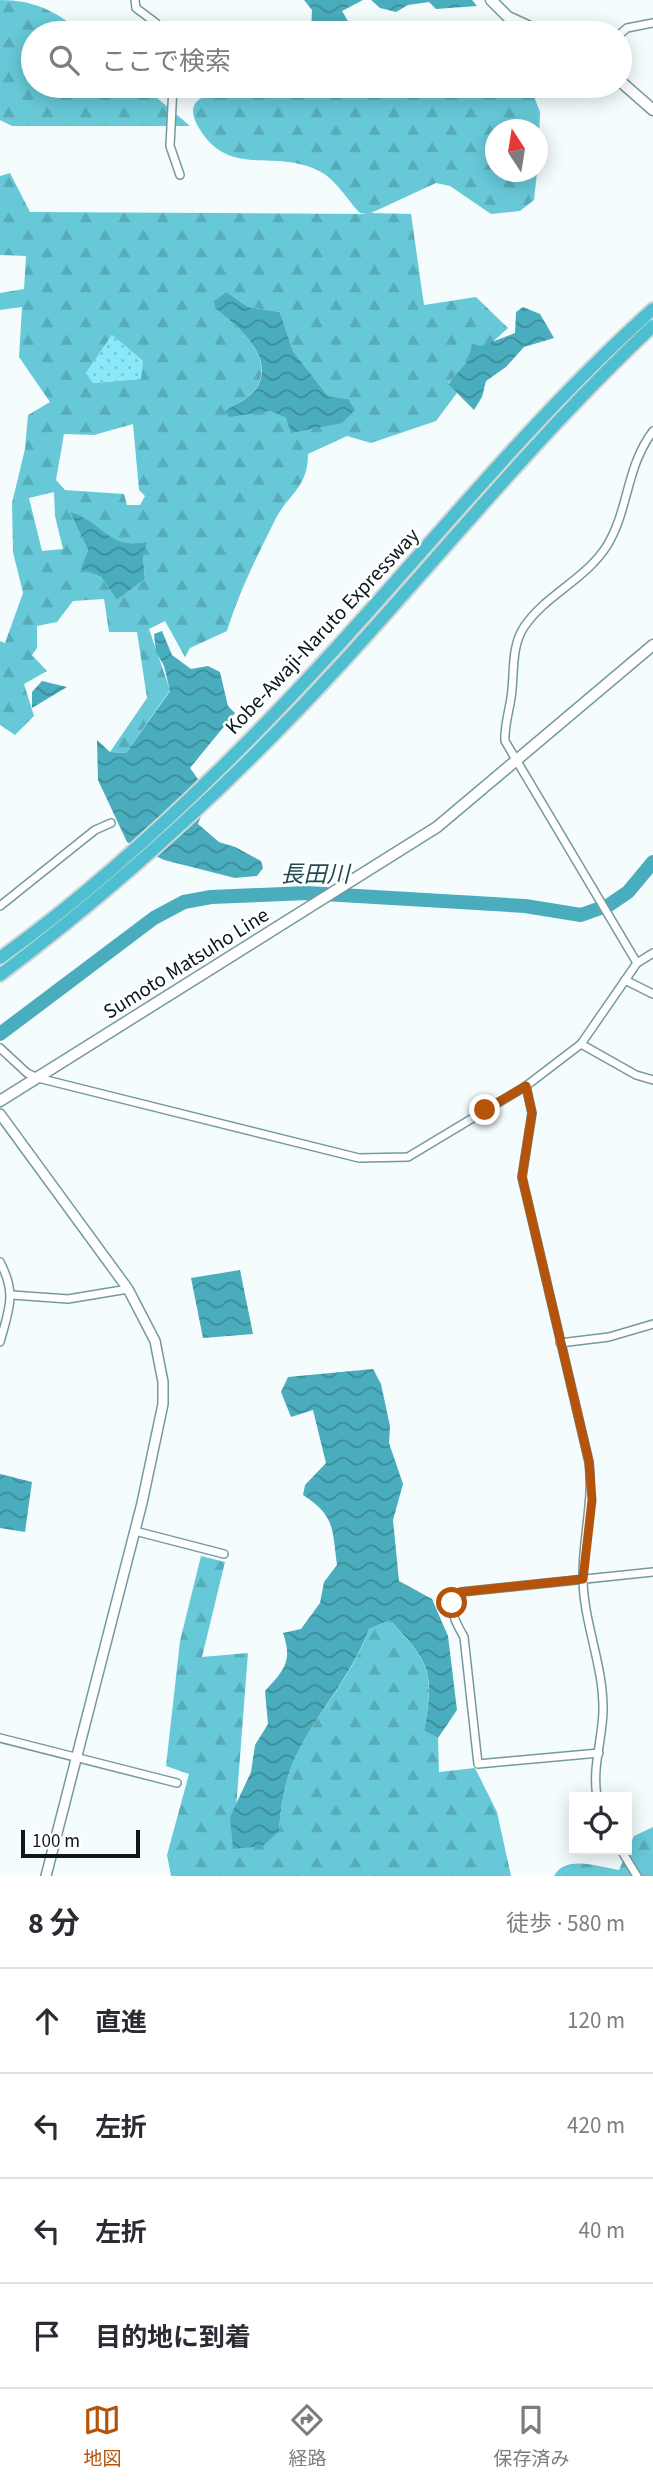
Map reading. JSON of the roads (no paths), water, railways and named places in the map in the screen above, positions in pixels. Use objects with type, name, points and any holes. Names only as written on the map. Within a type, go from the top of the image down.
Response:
[{"type":"highway","name":"Kobe-Awaji-Naruto Expressway","points":[[215,783],[541,418],[599,358],[653,309]]},
{"type":"highway","name":"Kobe-Awaji-Naruto Expressway","points":[[0,975],[215,783],[343,662],[549,428],[653,326]]},
{"type":"highway","name":"Kobe-Awaji-Naruto Expressway","points":[[0,958],[121,868]]},
{"type":"main road","points":[[491,0],[508,18],[515,21]]},
{"type":"main road","points":[[632,92],[653,110]]},
{"type":"main road","name":"Sumoto Matsuho Line","points":[[0,1101],[437,827],[653,645]]},
{"type":"street","points":[[135,0],[136,8],[153,21]]},
{"type":"street","points":[[632,27],[653,23]]},
{"type":"street","points":[[172,98],[170,146],[180,175]]},
{"type":"street","points":[[637,963],[505,741],[504,726],[512,689],[511,666],[523,628],[581,576],[608,543],[632,466],[653,431]]},
{"type":"street","points":[[0,905],[95,830],[111,823]]},
{"type":"street","points":[[0,1048],[27,1073],[38,1078],[371,1160],[408,1157],[526,1086],[581,1044],[637,963],[653,953]]},
{"type":"street","points":[[625,980],[653,994]]},
{"type":"street","points":[[581,1044],[636,1075],[653,1080]]},
{"type":"street","points":[[526,1086],[532,1113],[522,1177],[589,1462],[592,1485],[583,1579],[586,1611],[601,1682],[603,1712],[595,1764],[597,1792]]},
{"type":"street","points":[[0,1114],[128,1289],[155,1341],[163,1382],[163,1405],[135,1531],[47,1876]]},
{"type":"street","points":[[0,1262],[10,1282],[12,1296],[0,1342]]},
{"type":"street","points":[[12,1296],[68,1299],[128,1289]]},
{"type":"street","points":[[560,1343],[609,1337],[653,1324]]},
{"type":"street","points":[[135,1531],[224,1554]]},
{"type":"street","points":[[598,1753],[478,1764],[464,1637],[452,1610],[455,1595],[461,1592],[653,1572]]},
{"type":"street","points":[[0,1738],[177,1783]]},
{"type":"street","points":[[624,1855],[637,1876]]},
{"type":"water","points":[[304,0],[363,0],[342,11],[348,21],[312,21],[312,10]]},
{"type":"water","points":[[371,0],[472,0],[477,6],[436,9],[429,2],[408,5],[396,12],[380,8]]},
{"type":"water","points":[[227,292],[248,307],[280,312],[293,351],[328,396],[348,399],[355,410],[342,423],[291,433],[286,418],[270,411],[229,417],[225,411],[256,389],[261,377],[261,365],[258,354],[243,333],[215,308],[214,301]]},
{"type":"water","points":[[523,307],[540,314],[554,338],[524,347],[506,367],[486,381],[482,397],[474,410],[448,384],[468,361],[472,344],[481,346],[515,333],[516,312]]},
{"type":"water","points":[[70,512],[91,522],[114,539],[134,543],[147,542],[143,556],[145,579],[117,600],[101,577],[81,569],[88,550]]},
{"type":"water","points":[[162,631],[172,655],[191,669],[208,666],[220,672],[228,706],[235,713],[190,768],[203,789],[205,800],[198,824],[219,842],[261,861],[263,868],[257,876],[235,878],[164,860],[127,842],[98,780],[97,740],[110,752],[126,753],[170,691],[164,666],[156,652],[154,634]]},
{"type":"water","points":[[42,681],[67,687],[32,708],[32,692]]},
{"type":"water","points":[[240,1270],[253,1334],[203,1338],[191,1278]]},
{"type":"water","points":[[373,1369],[381,1384],[390,1426],[389,1443],[403,1484],[393,1520],[399,1581],[432,1599],[448,1636],[457,1710],[438,1738],[424,1731],[429,1681],[421,1658],[390,1620],[369,1629],[354,1662],[294,1761],[284,1791],[279,1831],[263,1846],[233,1849],[230,1817],[251,1772],[255,1745],[268,1724],[265,1691],[287,1659],[283,1633],[301,1629],[320,1603],[324,1582],[337,1565],[327,1516],[303,1495],[305,1485],[326,1463],[313,1410],[291,1417],[281,1392],[288,1377]]},
{"type":"water","points":[[0,1474],[32,1482],[25,1532],[0,1528]]},
{"type":"waterway","name":"長田川","points":[[0,1034],[154,918],[184,902],[211,897],[307,893],[525,906],[581,915],[609,905],[628,892],[653,862]]}]
